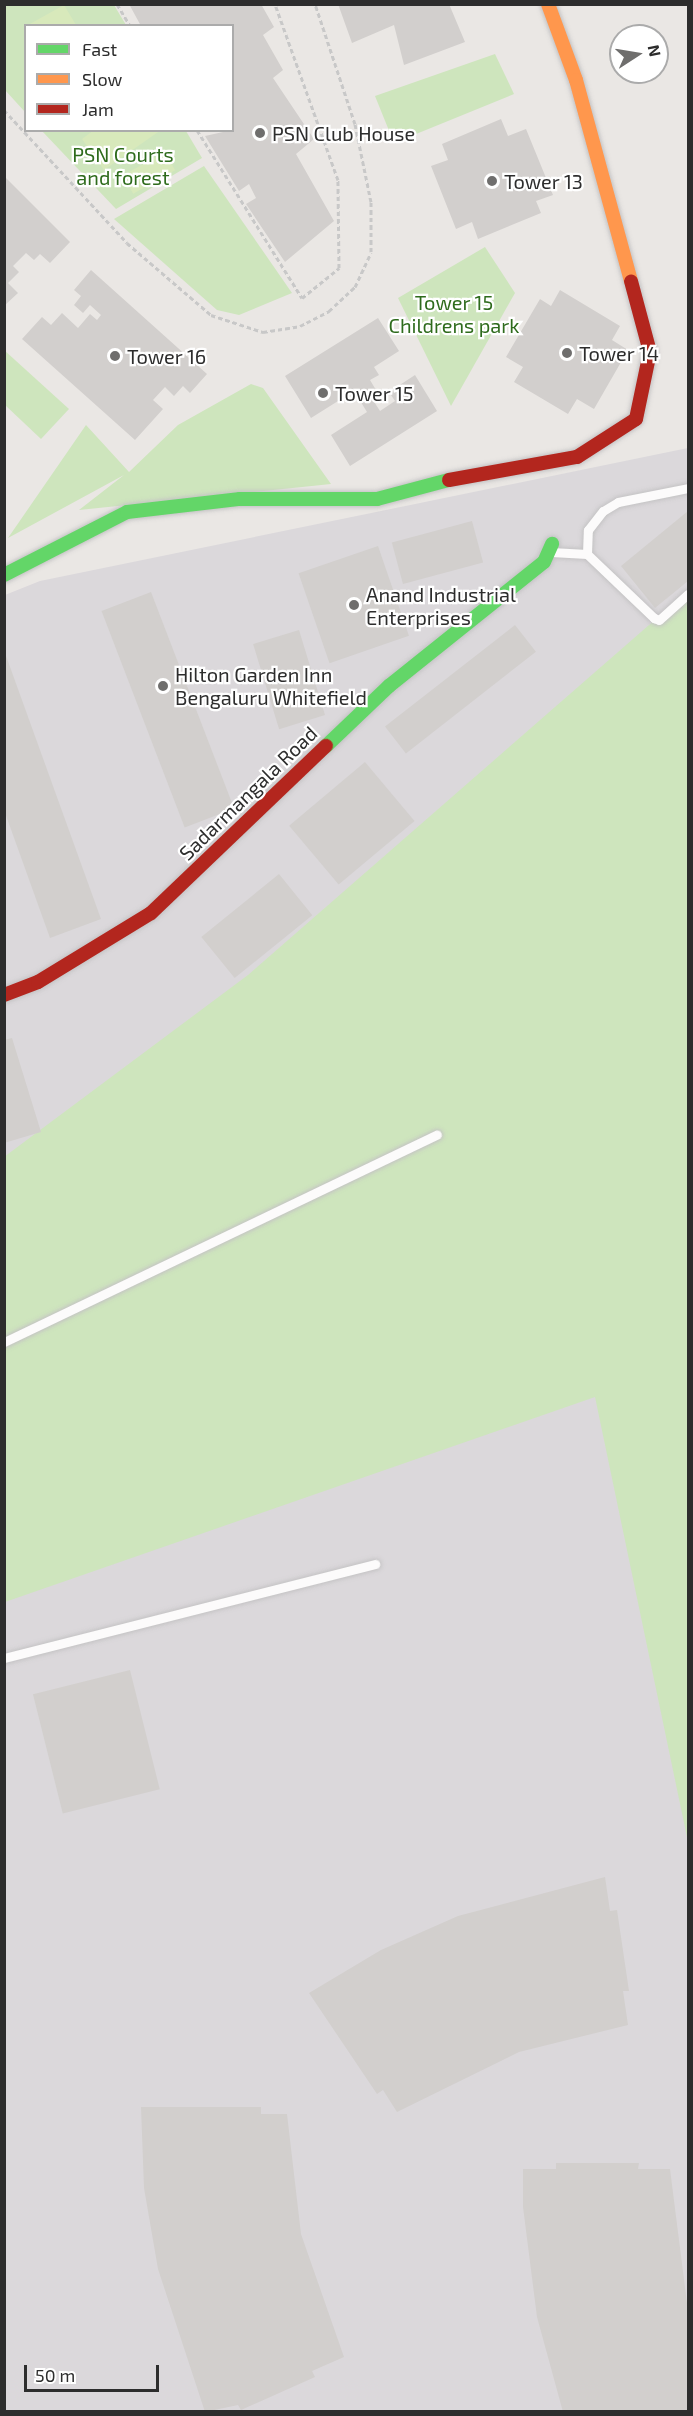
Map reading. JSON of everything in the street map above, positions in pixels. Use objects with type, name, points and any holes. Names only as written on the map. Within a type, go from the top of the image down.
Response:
[{"type":"street","points":[[4,575],[127,512],[240,500],[376,499],[473,473],[577,457],[636,419],[650,352],[576,80],[548,4]]},
{"type":"street","name":"Sadarmangala Road","points":[[4,995],[38,982],[151,913],[388,686],[544,562],[551,548]]},
{"type":"lane","points":[[587,554],[588,530],[603,511],[618,502],[688,488]]},
{"type":"lane","points":[[551,548],[587,554],[654,618],[659,620],[688,594]]},
{"type":"lane","points":[[4,1342],[437,1135]]},
{"type":"lane","points":[[4,1658],[375,1564]]},
{"type":"path","points":[[117,4],[129,24]]},
{"type":"path","points":[[197,132],[302,298],[339,268],[338,180],[275,4]]},
{"type":"path","points":[[24,132],[127,243],[211,315],[263,332],[300,326],[329,311],[355,286],[371,252],[371,202],[355,124],[315,4]]},
{"type":"path","points":[[4,110],[24,132]]},
{"type":"shaded area","points":[[688,448],[688,2411],[5,2412],[5,595],[40,581]]},
{"type":"green space","name":"PSN Courts and forest","points":[[5,5],[114,5],[125,24],[24,24],[24,111],[5,90]]},
{"type":"green space","points":[[64,5],[75,24],[30,24]]},
{"type":"green space","points":[[495,54],[514,94],[394,143],[375,96]]},
{"type":"green space","name":"PSN Courts and forest","points":[[43,132],[187,132],[202,158],[116,209]]},
{"type":"green space","points":[[91,132],[158,132],[104,170],[82,139]]},
{"type":"green space","points":[[165,152],[175,170],[133,194],[123,175]]},
{"type":"green space","points":[[204,166],[292,293],[239,315],[217,310],[114,219]]},
{"type":"green space","name":"Tower 15 Childrens park","points":[[485,247],[515,293],[451,406],[398,298]]},
{"type":"green space","points":[[4,350],[69,409],[41,439],[5,405]]},
{"type":"green space","points":[[251,384],[263,388],[331,484],[79,510],[124,475],[8,538],[86,425],[129,472],[178,425]]},
{"type":"green space","points":[[688,591],[688,1842],[595,1397],[5,1602],[4,1157],[248,975]]},
{"type":"building","name":"PSN Club House","points":[[129,4],[261,4],[274,27],[263,35],[283,70],[273,78],[314,139],[296,154],[334,221],[285,262],[246,204],[256,198],[249,184],[239,191],[205,136],[234,132],[234,24],[140,24]]},
{"type":"building","points":[[338,4],[449,4],[465,42],[404,65],[394,25],[352,43]]},
{"type":"building","name":"Tower 13","points":[[501,119],[508,136],[526,129],[553,195],[536,201],[541,213],[478,239],[472,222],[456,229],[431,166],[448,160],[442,144]]},
{"type":"building","points":[[4,176],[70,242],[50,263],[40,254],[34,260],[26,253],[13,266],[19,272],[8,283],[18,293],[4,306]]},
{"type":"building","name":"Tower 16","points":[[91,270],[207,374],[190,393],[183,386],[174,396],[165,387],[153,400],[163,409],[135,440],[22,339],[42,317],[51,325],[62,313],[78,328],[90,314],[97,320],[101,315],[90,305],[83,313],[74,305],[81,296],[74,290]]},
{"type":"building","name":"Tower 14","points":[[560,290],[620,326],[612,340],[628,350],[594,409],[577,399],[568,414],[514,382],[523,367],[506,357],[540,299],[551,306]]},
{"type":"building","name":"Tower 15","points":[[378,318],[399,351],[374,367],[379,375],[370,380],[376,390],[369,394],[380,411],[395,401],[389,392],[415,375],[437,411],[350,466],[331,435],[367,412],[354,391],[311,418],[285,376]]},
{"type":"building","points":[[688,511],[688,581],[655,608],[621,566]]},
{"type":"building","points":[[472,521],[483,563],[403,584],[392,542]]},
{"type":"building","name":"Anand Industrial Enterprises","points":[[378,546],[409,636],[330,663],[299,573]]},
{"type":"building","points":[[151,592],[234,809],[185,828],[102,611]]},
{"type":"building","points":[[515,625],[536,652],[406,753],[385,727]]},
{"type":"building","points":[[299,630],[325,715],[279,729],[253,644]]},
{"type":"building","points":[[5,653],[101,919],[50,938],[4,810]]},
{"type":"building","points":[[365,762],[414,821],[339,885],[289,826]]},
{"type":"building","points":[[279,874],[312,915],[235,978],[201,937]]},
{"type":"building","points":[[12,1038],[41,1132],[4,1143],[4,1040]]},
{"type":"building","points":[[130,1670],[160,1789],[63,1814],[33,1694]]},
{"type":"building","points":[[605,1877],[610,1911],[617,1910],[629,1991],[623,1991],[628,2025],[519,2052],[397,2112],[383,2090],[377,2094],[309,1993],[381,1950],[458,1916]]},
{"type":"building","points":[[141,2107],[261,2107],[261,2114],[287,2114],[301,2234],[344,2357],[312,2371],[315,2377],[241,2410],[238,2405],[205,2412],[158,2269],[144,2188]]},
{"type":"building","points":[[556,2163],[639,2163],[638,2169],[670,2169],[688,2311],[688,2412],[563,2412],[537,2317],[523,2207],[523,2169],[556,2169]]},
{"type":"traffic: fast","points":[[4,575],[127,512],[240,499],[377,499],[449,480]]},
{"type":"traffic: fast","points":[[326,746],[389,686],[544,562],[552,544]]},
{"type":"traffic: slow","points":[[548,4],[576,80],[631,281]]},
{"type":"traffic: jam","points":[[449,480],[577,457],[636,419],[650,352],[631,281]]},
{"type":"traffic: jam","points":[[4,995],[38,982],[151,913],[326,746]]},
{"type":"place","name":"PSN Club House","points":[[260,133]]},
{"type":"place","name":"Tower 13","points":[[492,181]]},
{"type":"place","name":"Tower 14","points":[[567,353]]},
{"type":"place","name":"Tower 16","points":[[115,356]]},
{"type":"place","name":"Tower 15","points":[[323,393]]},
{"type":"place","name":"Anand Industrial Enterprises","points":[[354,605]]},
{"type":"place","name":"Hilton Garden Inn Bengaluru Whitefield","points":[[163,686]]}]
